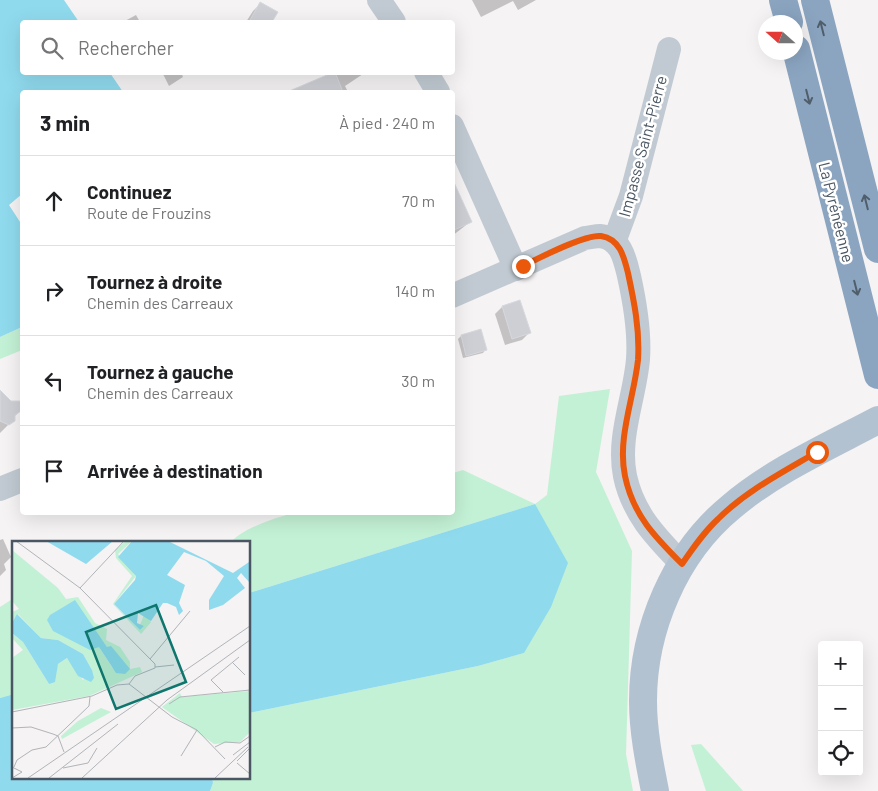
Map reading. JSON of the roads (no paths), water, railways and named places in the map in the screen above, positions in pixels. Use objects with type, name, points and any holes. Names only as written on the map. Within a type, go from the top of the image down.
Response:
[{"type":"highway","points":[[783,0],[787,15]]},
{"type":"highway","name":"La Pyrénéenne","points":[[815,0],[878,249]]},
{"type":"highway","name":"La Pyrénéenne","points":[[799,60],[878,375]]},
{"type":"main road","points":[[655,791],[644,722],[643,685],[646,662],[656,621],[664,599],[682,564],[705,532],[732,506],[776,476],[878,420]]},
{"type":"street","points":[[380,0],[393,20]]},
{"type":"street","name":"Impasse Saint-Pierre","points":[[614,242],[631,196],[669,49]]},
{"type":"street","points":[[428,75],[437,90]]},
{"type":"street","points":[[455,133],[516,269]]},
{"type":"street","points":[[455,295],[585,238],[600,236],[614,242],[623,253],[634,300],[638,330],[638,359],[623,458],[625,477],[633,502],[644,523],[682,564]]},
{"type":"street","points":[[0,489],[20,481]]},
{"type":"water","points":[[0,0],[64,0],[78,20],[20,20],[20,75],[111,75],[122,90],[20,90],[20,196],[9,205],[20,222],[20,328],[0,337]]},
{"type":"water","points":[[535,504],[568,563],[551,607],[524,653],[478,666],[250,713],[250,593]]},
{"type":"water","points":[[12,695],[12,778],[212,778],[213,783],[210,791],[0,791],[0,698]]}]
